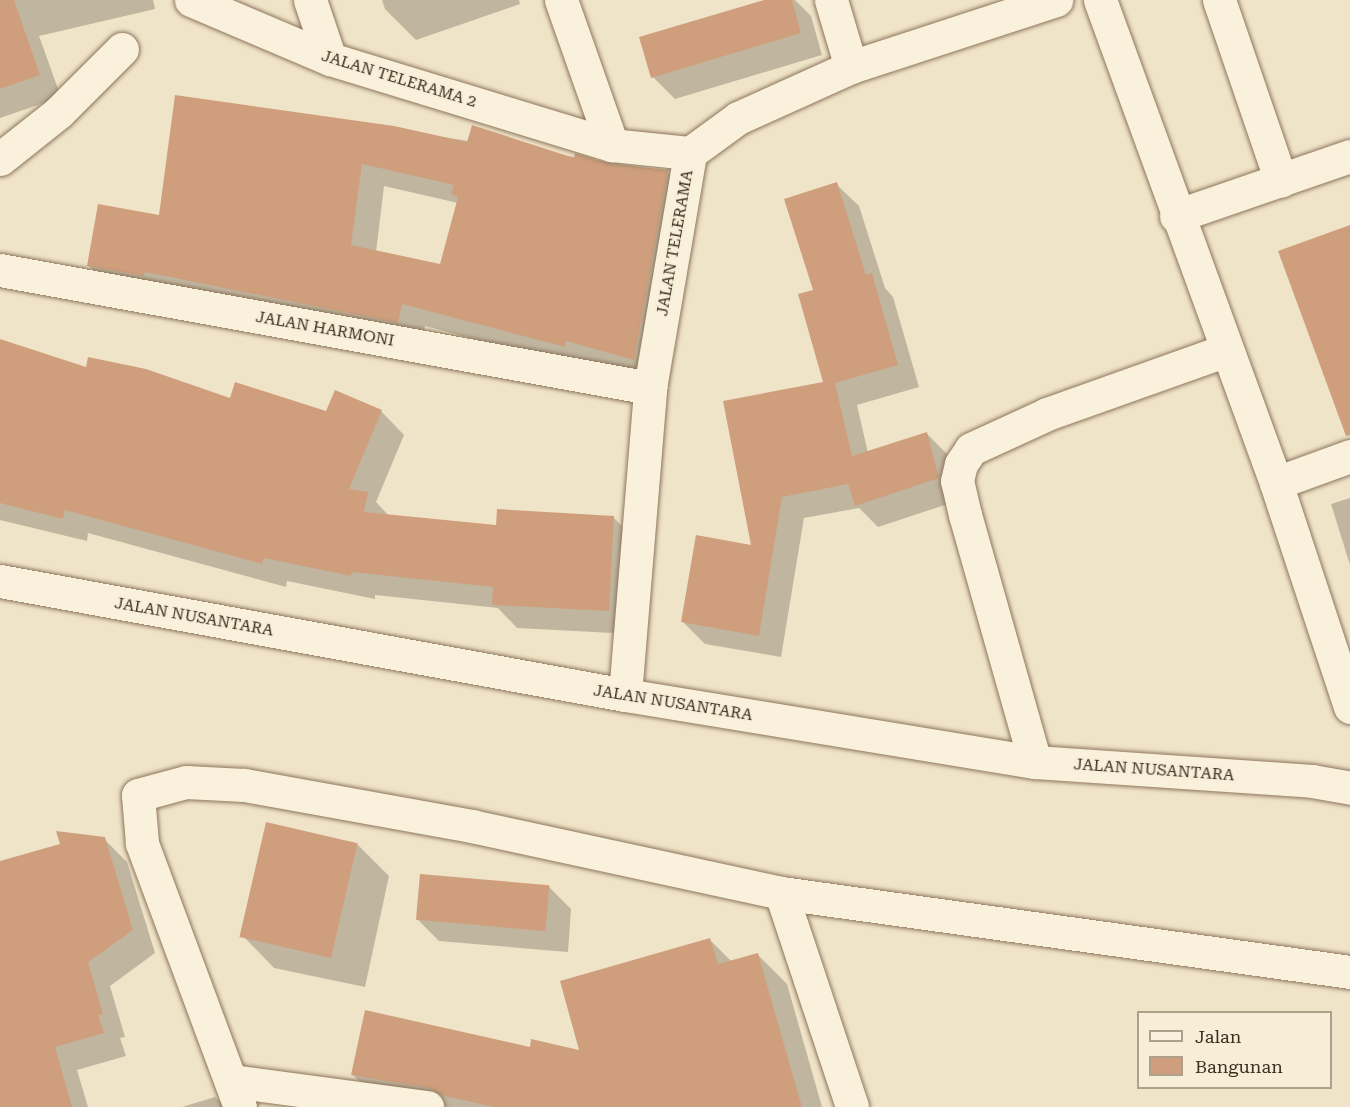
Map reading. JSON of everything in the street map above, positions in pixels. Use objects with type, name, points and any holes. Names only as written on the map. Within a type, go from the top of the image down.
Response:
[{"type":"street","name":"JALAN TELERAMA 2","points":[[192,0],[330,59],[612,145],[690,153]]},
{"type":"street","points":[[310,0],[330,59]]},
{"type":"street","points":[[561,0],[612,145]]},
{"type":"street","points":[[831,0],[851,67]]},
{"type":"street","name":"JALAN TELERAMA","points":[[625,695],[650,388],[690,153],[738,118],[851,67],[1056,0]]},
{"type":"street","points":[[1100,0],[1176,216],[1276,483],[1350,707]]},
{"type":"street","points":[[1219,0],[1281,181]]},
{"type":"street","points":[[0,159],[59,112],[122,49]]},
{"type":"street","points":[[1176,216],[1350,156]]},
{"type":"street","name":"JALAN HARMONI","points":[[0,270],[650,388]]},
{"type":"street","points":[[1035,762],[965,515],[957,481],[961,464],[971,449],[1047,414],[1227,350]]},
{"type":"street","points":[[1276,483],[1350,456]]},
{"type":"street","name":"JALAN NUSANTARA","points":[[0,581],[625,695],[1035,762],[1312,781],[1350,788]]},
{"type":"street","points":[[427,1107],[236,1094],[142,843],[138,795],[186,782],[244,785],[472,826],[781,893],[1350,972]]},
{"type":"street","points":[[781,893],[852,1107]]},
{"type":"building","points":[[0,0],[14,0],[40,75],[0,89]]},
{"type":"building","points":[[764,0],[792,0],[801,33],[651,78],[639,37]]},
{"type":"building","points":[[175,95],[394,126],[467,142],[472,125],[574,158],[575,153],[610,164],[668,170],[634,360],[566,341],[565,347],[402,304],[398,323],[145,272],[144,276],[87,266],[98,204],[159,215]],"holes":[[[362,164],[454,185],[451,194],[458,197],[440,264],[351,245]]]},
{"type":"building","points":[[837,182],[866,275],[872,273],[898,365],[835,383],[852,456],[927,432],[939,478],[855,506],[848,484],[782,497],[759,636],[681,622],[696,535],[751,545],[723,401],[823,382],[798,294],[813,290],[784,199]]},
{"type":"building","points":[[1350,225],[1350,435],[1346,436],[1278,251]]},
{"type":"building","points":[[0,339],[86,367],[88,357],[146,369],[230,398],[235,382],[326,411],[335,390],[382,410],[349,489],[368,492],[364,512],[496,525],[497,509],[614,516],[609,611],[492,605],[493,587],[352,572],[351,576],[264,558],[262,564],[65,510],[63,519],[0,503]]},
{"type":"building","points":[[266,822],[358,843],[331,958],[239,937]]},
{"type":"building","points":[[56,831],[105,837],[133,930],[88,962],[103,1014],[98,1015],[104,1033],[55,1047],[72,1107],[0,1107],[0,861],[60,844]]},
{"type":"building","points":[[420,874],[550,885],[545,931],[416,920]]},
{"type":"building","points":[[710,938],[718,964],[758,953],[802,1107],[494,1107],[441,1095],[429,1088],[351,1075],[365,1010],[530,1047],[531,1039],[579,1050],[560,981]]}]
